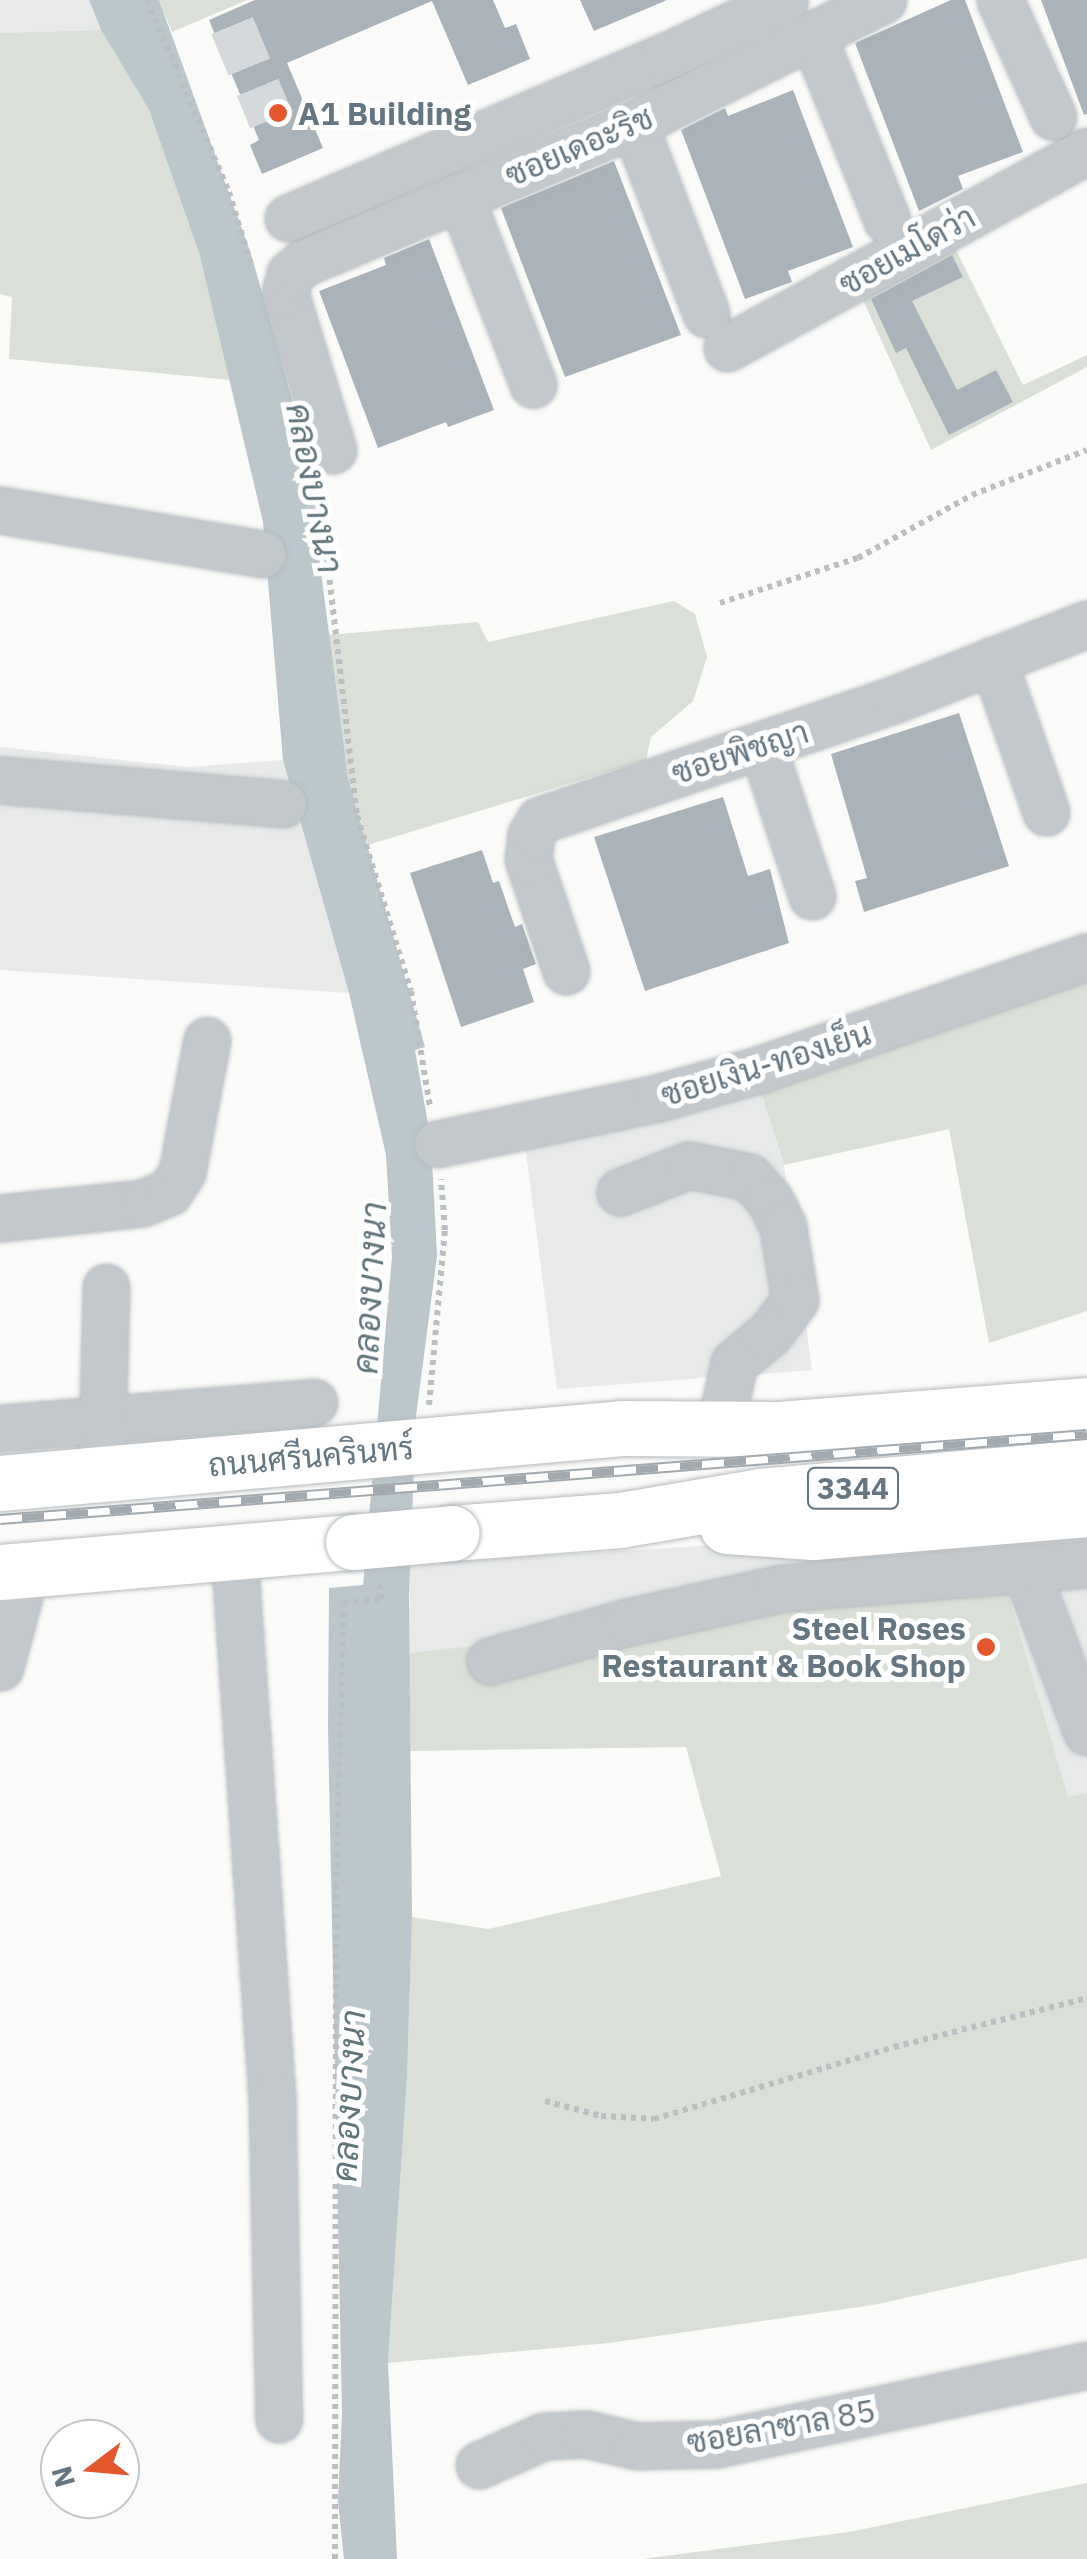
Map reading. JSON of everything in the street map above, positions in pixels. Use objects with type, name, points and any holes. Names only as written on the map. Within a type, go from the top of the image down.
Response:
[{"type":"main road","name":"ถนนศรีนครินทร์","points":[[622,1428],[796,1396],[1087,1371]]},
{"type":"main road","name":"ถนนศรีนครินทร์","points":[[0,1483],[622,1428],[778,1429],[1087,1404]]},
{"type":"main road","name":"3344","points":[[13,1570],[234,1551],[364,1553],[452,1534],[620,1520],[760,1496],[1087,1467]]},
{"type":"main road","name":"3344","points":[[620,1520],[813,1532],[1087,1509]]},
{"type":"street","points":[[288,218],[669,55],[784,0]]},
{"type":"street","name":"ซอยเดอะริช","points":[[271,290],[303,263],[634,124],[883,0]]},
{"type":"street","points":[[1000,0],[1053,117]]},
{"type":"street","points":[[813,36],[888,220]]},
{"type":"street","name":"ซอยเมโดว่า","points":[[634,124],[716,331],[1087,151]]},
{"type":"street","points":[[460,196],[533,384]]},
{"type":"street","points":[[271,290],[322,462]]},
{"type":"street","points":[[0,510],[262,554]]},
{"type":"street","name":"ซอยพิชญา","points":[[566,971],[528,858],[531,835],[540,820],[762,745],[1087,624]]},
{"type":"street","points":[[993,660],[1046,812]]},
{"type":"street","points":[[762,745],[812,896]]},
{"type":"street","points":[[0,780],[283,804]]},
{"type":"street","name":"ซอยเงิน-ทองเย็น","points":[[437,1144],[656,1098],[758,1070],[1087,957]]},
{"type":"street","points":[[0,1218],[142,1204],[169,1192],[182,1172],[208,1040]]},
{"type":"street","points":[[620,1192],[689,1164],[749,1176],[770,1200],[791,1252],[795,1300],[770,1333],[734,1363],[724,1409]]},
{"type":"street","points":[[98,1475],[106,1422],[106,1287]]},
{"type":"street","points":[[0,1428],[314,1402]]},
{"type":"street","points":[[234,1551],[272,2098],[279,2419]]},
{"type":"street","points":[[490,1662],[628,1622],[782,1588],[1087,1564]]},
{"type":"street","points":[[1024,1568],[1087,1732]]},
{"type":"street","points":[[0,1667],[13,1570]]},
{"type":"street","name":"ซอยลาซาล 85","points":[[479,2465],[544,2436],[586,2434],[637,2446],[716,2444],[1087,2365]]},
{"type":"path","points":[[146,0],[271,290]]},
{"type":"path","points":[[720,603],[858,558],[972,495],[1087,450]]},
{"type":"path","points":[[322,462],[327,559],[357,816],[411,990],[437,1144],[445,1230],[428,1430],[452,1443]]},
{"type":"path","points":[[335,2559],[336,1888],[344,1603],[382,1599],[364,1553]]},
{"type":"path","points":[[545,2102],[601,2116],[654,2118],[894,2047],[1087,1998]]},
{"type":"shaded area","points":[[0,0],[89,0],[101,30],[0,33]]},
{"type":"shaded area","points":[[159,0],[247,0],[172,32]]},
{"type":"shaded area","points":[[101,30],[149,110],[200,256],[231,380],[9,359],[12,297],[0,294],[0,33]]},
{"type":"shaded area","points":[[953,244],[1023,385],[1087,355],[1087,367],[931,450],[862,298]]},
{"type":"shaded area","points":[[674,601],[695,614],[707,657],[693,701],[651,737],[646,760],[368,845],[348,778],[328,635],[478,622],[488,642]]},
{"type":"shaded area","points":[[0,747],[187,767],[283,760],[349,993],[0,970]]},
{"type":"shaded area","points":[[1087,968],[1087,1311],[989,1343],[949,1129],[784,1165],[758,1083]]},
{"type":"shaded area","points":[[758,1083],[784,1165],[812,1370],[557,1389],[524,1138]]},
{"type":"shaded area","points":[[1087,1522],[1087,1793],[1068,1798],[1006,1587],[409,1653],[410,1564]]},
{"type":"shaded area","points":[[1006,1587],[1068,1797],[1087,1793],[1087,2258],[873,2305],[609,2343],[388,2363],[407,2078],[412,1917],[488,1929],[721,1876],[686,1747],[410,1751],[409,1653]]},
{"type":"shaded area","points":[[1087,2483],[1087,2559],[642,2559],[849,2532]]},
{"type":"water","name":"คลองบางนา","points":[[89,0],[159,0],[251,254],[314,476],[318,549],[348,778],[425,1047],[415,1050],[431,1141],[437,1256],[416,1416],[409,1595],[412,1917],[407,2078],[388,2363],[397,2559],[344,2559],[338,2502],[342,2413],[328,1728],[329,1588],[363,1585],[392,1257],[386,1155],[349,993],[283,760],[263,522],[200,256],[149,110],[101,30]]},
{"type":"building","name":"A1 Building","points":[[255,0],[493,0],[505,28],[516,24],[530,59],[468,85],[432,1],[287,63],[323,148],[262,174],[250,145],[259,140],[209,20]]},
{"type":"building","points":[[580,0],[667,0],[594,31]]},
{"type":"building","points":[[951,0],[965,0],[1023,152],[958,176],[963,189],[919,211],[855,43]]},
{"type":"building","points":[[1041,0],[1087,0],[1087,114],[1084,115]]},
{"type":"building","points":[[793,90],[853,247],[788,271],[792,282],[745,299],[681,130],[725,108],[728,116]]},
{"type":"building","points":[[614,161],[681,335],[565,377],[501,208]]},
{"type":"building","points":[[429,239],[494,410],[448,427],[446,422],[378,448],[319,291],[386,265],[384,258]]},
{"type":"building","points":[[952,255],[963,277],[912,301],[957,390],[996,370],[1013,402],[949,435],[906,348],[896,353],[871,299]]},
{"type":"building","points":[[959,713],[1009,866],[864,912],[855,881],[867,878],[831,754]]},
{"type":"building","points":[[723,797],[748,876],[770,869],[789,943],[645,991],[594,837]]},
{"type":"building","points":[[482,850],[493,883],[499,881],[515,927],[522,924],[536,964],[523,969],[534,1002],[461,1027],[410,873]]},
{"type":"tunnel","points":[[232,25],[271,119]]},
{"type":"railway","points":[[0,1519],[1087,1434]]},
{"type":"place","name":"A1 Building","points":[[278,113]]},
{"type":"place","name":"Steel Roses Restaurant & Book Shop","points":[[986,1647]]}]
